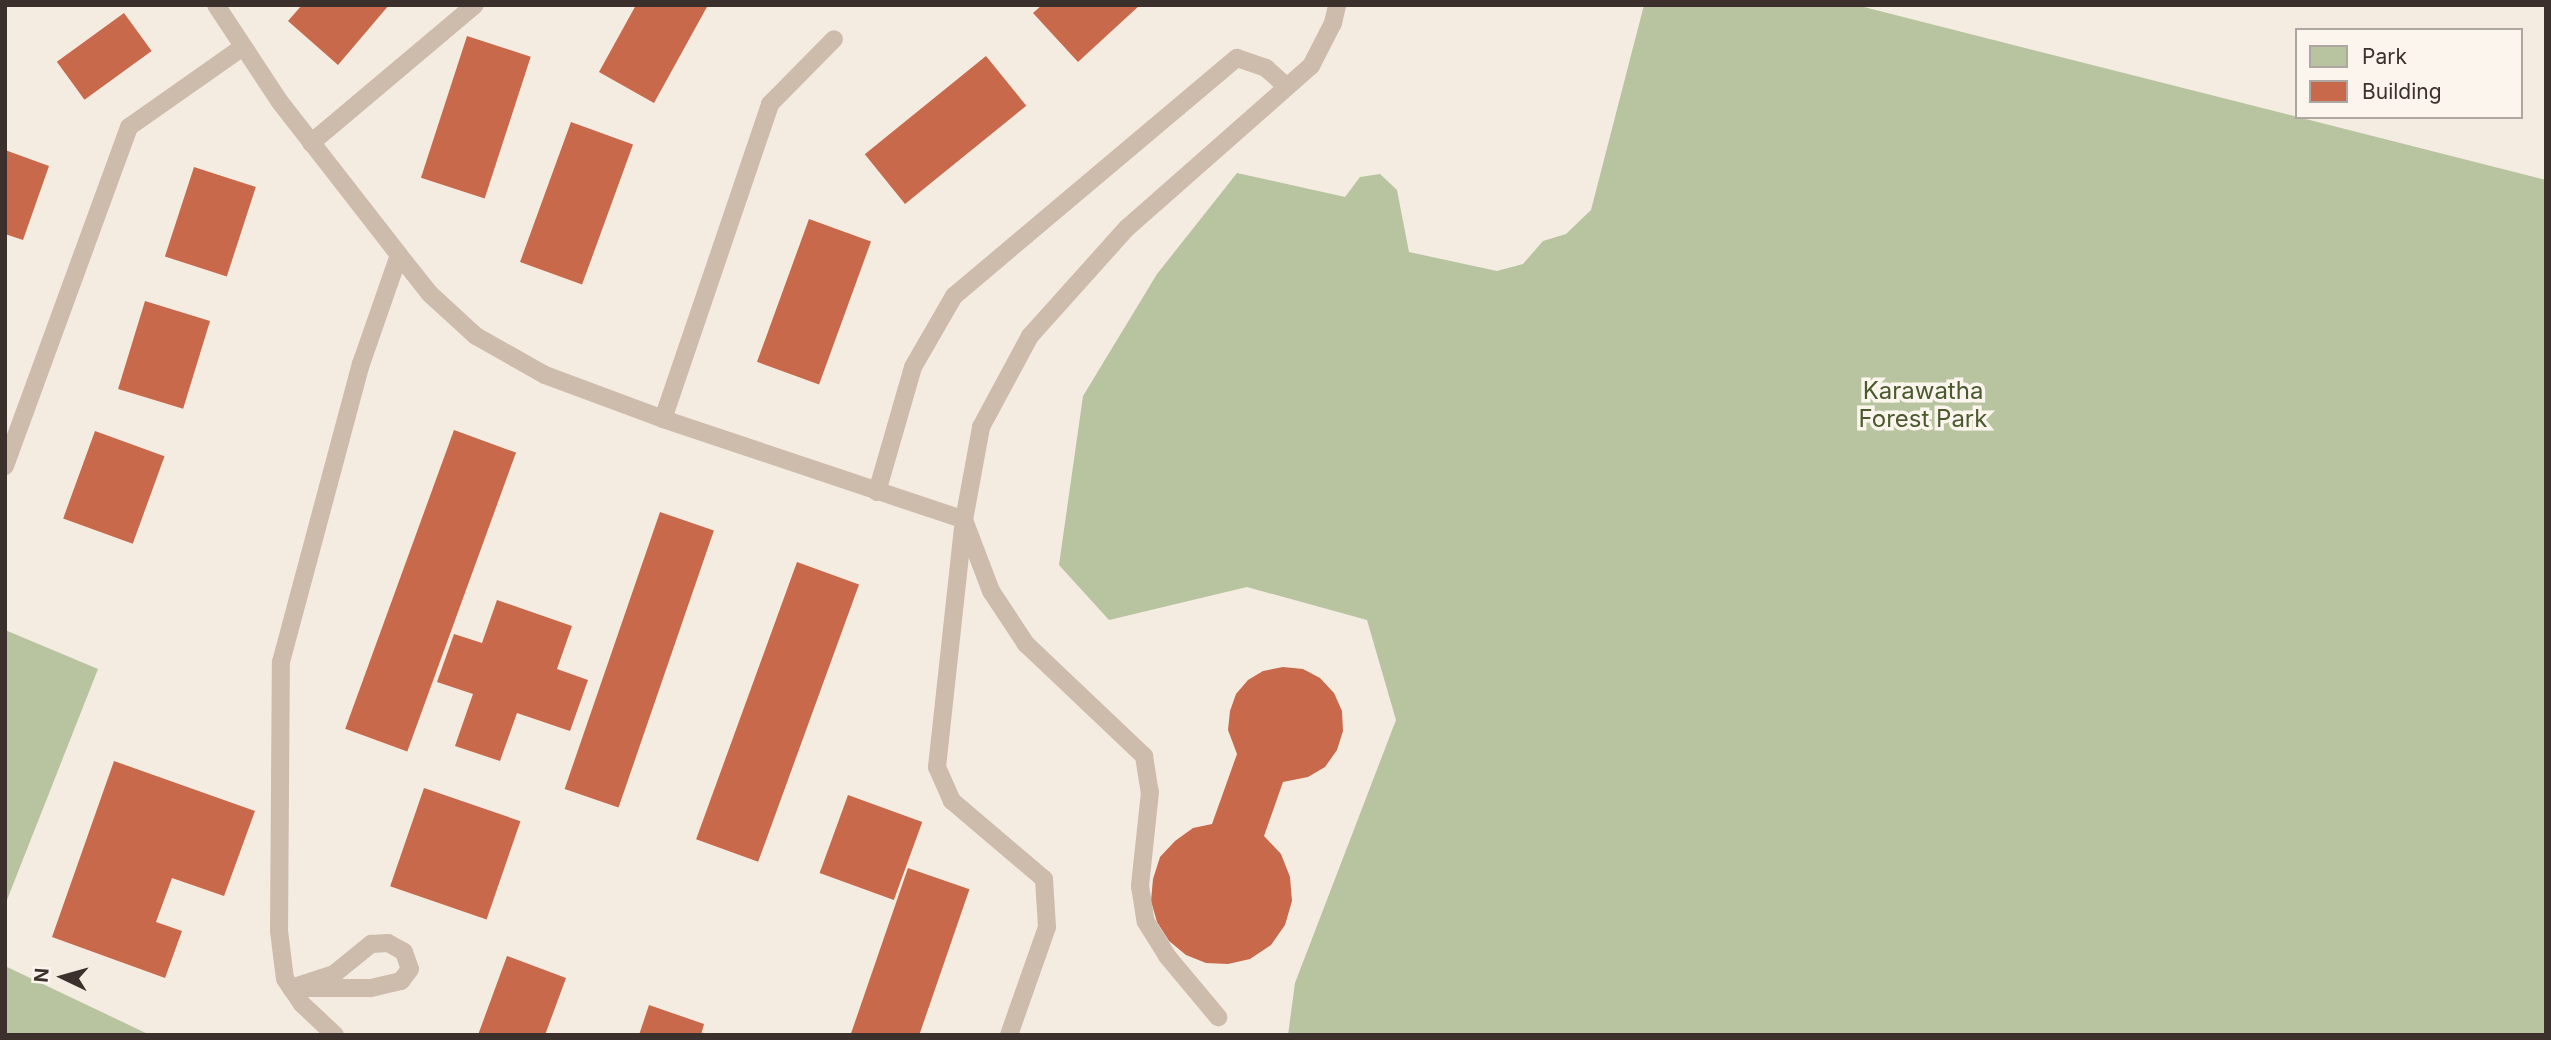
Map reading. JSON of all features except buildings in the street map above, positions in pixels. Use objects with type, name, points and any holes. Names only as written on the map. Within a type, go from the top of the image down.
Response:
[{"type":"lane","points":[[216,5],[311,143],[430,294],[476,336],[545,375],[663,419],[964,520]]},
{"type":"lane","points":[[311,143],[475,5]]},
{"type":"lane","points":[[1009,1035],[1047,927],[1044,878],[952,801],[937,767],[964,520],[981,427],[1030,336],[1127,228],[1311,66],[1333,23],[1337,5]]},
{"type":"lane","points":[[663,419],[770,104],[834,39]]},
{"type":"lane","points":[[5,466],[129,127],[243,47]]},
{"type":"lane","points":[[877,492],[913,366],[954,296],[1237,58],[1266,68],[1286,86]]},
{"type":"lane","points":[[335,1035],[302,1004],[285,979],[279,931],[281,662],[361,364],[399,255]]},
{"type":"lane","points":[[964,520],[991,591],[1026,643],[1144,756],[1150,792],[1140,886],[1146,922],[1167,956],[1218,1017]]},
{"type":"lane","points":[[388,943],[404,952],[410,970],[401,981],[370,988],[291,988],[334,974],[355,961],[371,944],[388,943]]},
{"type":"green space","name":"Karawatha Forest Park","points":[[1644,5],[1856,5],[2296,117],[2296,119],[2305,119],[2546,180],[2546,1035],[1288,1035],[1295,983],[1396,720],[1367,620],[1247,587],[1109,620],[1059,565],[1083,396],[1157,274],[1237,173],[1345,197],[1360,177],[1380,174],[1397,190],[1409,252],[1497,271],[1523,264],[1543,241],[1566,234],[1591,210]]},
{"type":"green space","points":[[5,630],[98,669],[5,905]]},
{"type":"green space","points":[[5,966],[150,1035],[5,1035]]}]
